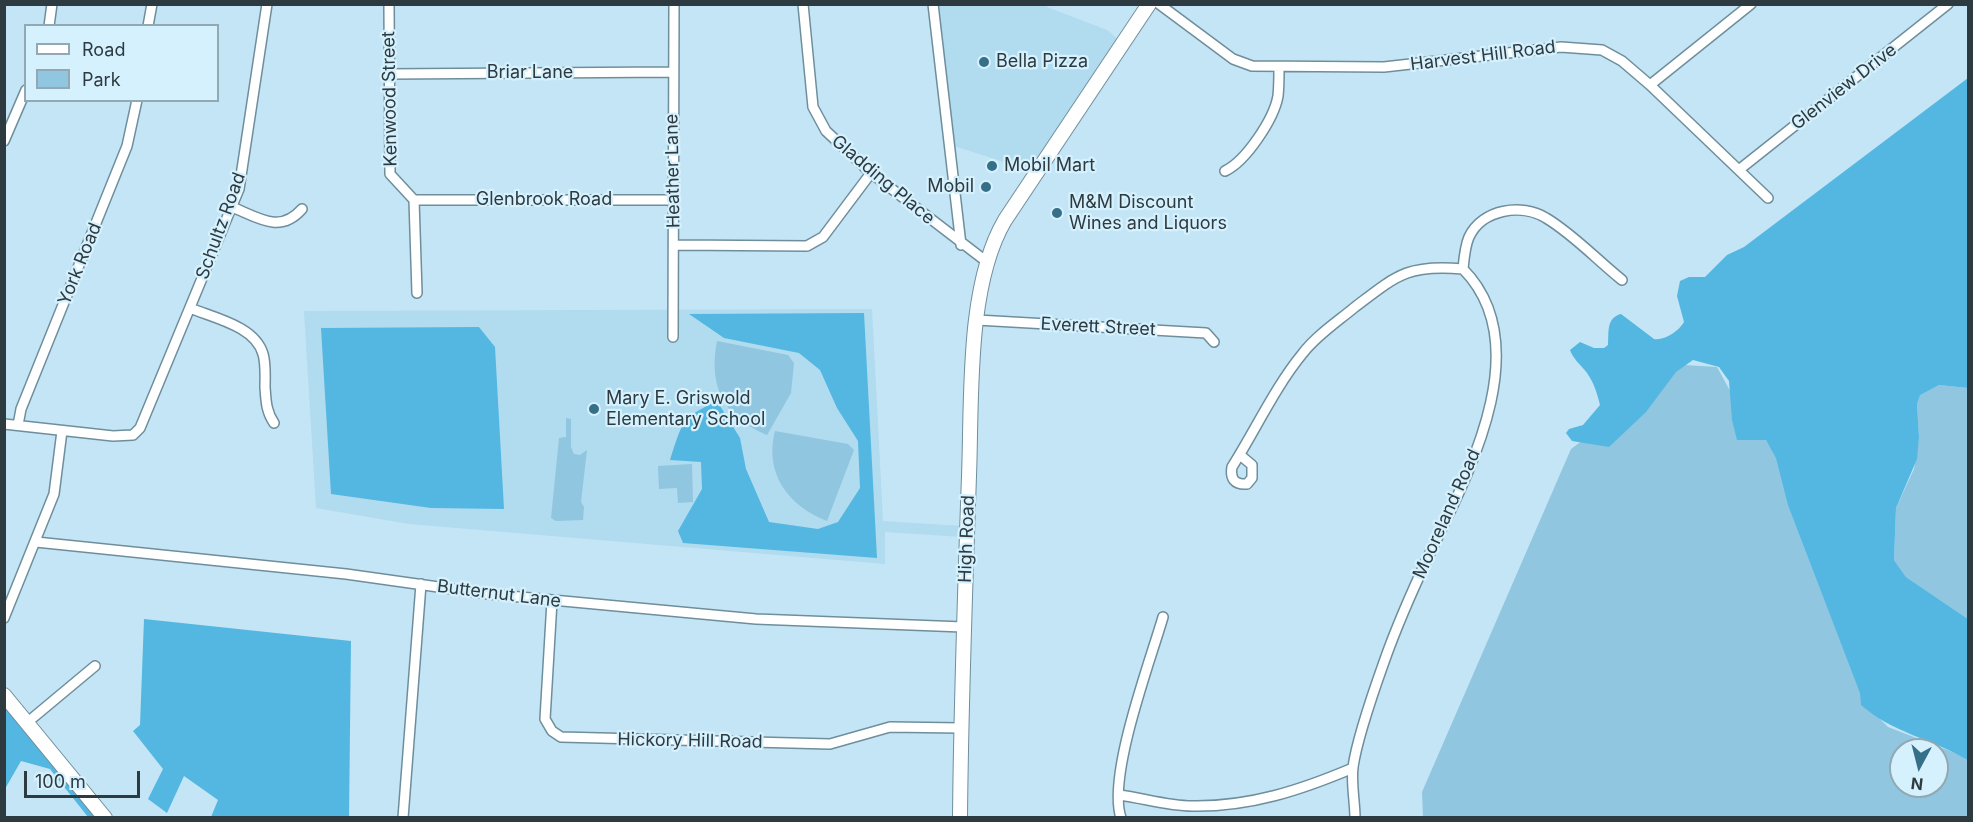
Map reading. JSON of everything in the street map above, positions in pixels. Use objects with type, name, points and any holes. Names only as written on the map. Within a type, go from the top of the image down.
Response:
[{"type":"main road","name":"High Road","points":[[960,818],[963,627],[977,320],[987,262],[1001,226],[1149,4]]},
{"type":"main road","points":[[4,695],[29,721],[105,818]]},
{"type":"street","points":[[49,24],[52,4]]},
{"type":"street","points":[[148,24],[152,4]]},
{"type":"street","name":"Schultz Road","points":[[62,431],[113,436],[133,435],[140,428],[232,207],[243,170],[267,4]]},
{"type":"street","name":"Kenwood Street","points":[[389,4],[390,174],[414,200]]},
{"type":"street","name":"Heather Lane","points":[[673,337],[674,4]]},
{"type":"street","name":"Gladding Place","points":[[803,4],[813,108],[826,131],[871,173],[961,245],[987,262]]},
{"type":"street","points":[[933,4],[961,245]]},
{"type":"street","name":"Harvest Hill Road","points":[[1159,4],[1233,59],[1251,66],[1384,67],[1562,47],[1602,50],[1622,61],[1650,85],[1768,198]]},
{"type":"street","points":[[1650,85],[1751,4]]},
{"type":"street","name":"Glenview Drive","points":[[1740,169],[1948,4]]},
{"type":"street","points":[[1225,171],[1236,166],[1245,156],[1274,110],[1278,97],[1279,68]]},
{"type":"street","name":"Briar Lane","points":[[388,74],[672,72]]},
{"type":"street","points":[[4,141],[24,95]]},
{"type":"street","name":"York Road","points":[[18,425],[21,409],[127,146],[137,102]]},
{"type":"street","points":[[675,245],[807,246],[823,237],[871,173]]},
{"type":"street","points":[[414,200],[417,293]]},
{"type":"street","name":"Glenbrook Road","points":[[414,200],[674,200]]},
{"type":"street","points":[[232,207],[264,220],[281,223],[292,220],[302,209]]},
{"type":"street","points":[[1240,455],[1290,371],[1317,337],[1381,287],[1409,270],[1443,267],[1463,269],[1466,247],[1473,230],[1499,212],[1520,210],[1546,218],[1622,280]]},
{"type":"street","name":"Mooreland Road","points":[[1355,818],[1353,768],[1384,661],[1413,590],[1471,471],[1489,407],[1494,375],[1494,328],[1489,307],[1478,287],[1463,269]]},
{"type":"street","points":[[190,308],[238,327],[252,336],[260,346],[264,356],[266,406],[274,423]]},
{"type":"street","name":"Everett Street","points":[[977,320],[1206,333],[1214,342]]},
{"type":"street","points":[[4,424],[62,431],[54,494],[4,618]]},
{"type":"street","name":"Butternut Lane","points":[[36,542],[421,584],[552,601],[808,623],[963,627]]},
{"type":"street","points":[[403,818],[421,584]]},
{"type":"street","name":"Hickory Hill Road","points":[[552,601],[545,719],[552,731],[561,737],[830,744],[874,729],[890,727],[960,728]]},
{"type":"street","points":[[1121,818],[1119,795],[1130,729],[1163,617]]},
{"type":"street","points":[[29,721],[95,666]]},
{"type":"street","points":[[1119,795],[1190,806],[1231,805],[1272,798],[1353,768]]},
{"type":"shaded area","points":[[938,5],[1047,5],[1047,7],[1107,30],[1119,40],[1032,171],[954,146]]},
{"type":"shaded area","points":[[1968,78],[1968,388],[1939,385],[1920,395],[1917,404],[1919,437],[1917,459],[1896,508],[1894,560],[1906,577],[1968,619],[1968,760],[1949,750],[1949,738],[1920,738],[1886,722],[1861,705],[1860,693],[1788,505],[1776,458],[1766,440],[1737,440],[1732,420],[1729,381],[1719,367],[1693,360],[1676,372],[1646,412],[1609,447],[1572,441],[1566,433],[1569,429],[1583,425],[1600,405],[1592,381],[1570,350],[1580,342],[1594,348],[1604,348],[1608,345],[1611,322],[1621,314],[1654,339],[1667,337],[1684,322],[1677,296],[1680,281],[1689,277],[1705,277],[1727,255],[1744,247]]},
{"type":"shaded area","name":"Mary E. Griswold Elementary School","points":[[872,309],[883,521],[962,526],[962,537],[885,532],[885,564],[409,524],[316,508],[304,311]]},
{"type":"shaded area","points":[[864,313],[877,558],[683,543],[678,531],[702,489],[701,462],[670,460],[684,423],[696,412],[717,401],[740,438],[746,469],[769,522],[818,529],[838,522],[860,488],[858,441],[837,408],[820,370],[799,353],[724,338],[689,314]]},
{"type":"shaded area","points":[[479,327],[495,347],[504,509],[431,508],[331,494],[321,328]]},
{"type":"shaded area","points":[[144,619],[351,641],[349,817],[211,817],[218,800],[184,776],[167,813],[148,799],[163,769],[133,731],[140,725]]},
{"type":"shaded area","points":[[5,705],[96,817],[88,817],[50,769],[21,761],[5,789]]},
{"type":"green space","points":[[717,341],[788,355],[794,363],[791,393],[767,435],[740,419],[722,398],[715,373]]},
{"type":"green space","points":[[1684,365],[1717,367],[1734,398],[1769,444],[1793,483],[1870,709],[1888,727],[1916,738],[1889,738],[1889,798],[1949,798],[1949,751],[1968,758],[1968,817],[1423,818],[1422,792],[1571,449]]},
{"type":"green space","points":[[1939,385],[1968,388],[1968,619],[1906,577],[1894,560],[1896,508],[1914,469],[1919,437],[1917,404],[1920,394]]},
{"type":"green space","points":[[566,418],[571,419],[571,447],[574,454],[580,455],[587,450],[581,502],[584,507],[583,520],[556,521],[551,518],[559,438],[566,437]]},
{"type":"green space","points":[[775,431],[848,444],[854,450],[827,521],[801,507],[782,486],[773,461],[772,446]]},
{"type":"green space","points":[[692,464],[693,502],[678,503],[677,488],[659,489],[658,466]]},
{"type":"place","name":"Bella Pizza","points":[[984,62]]},
{"type":"place","name":"Mobil Mart","points":[[992,166]]},
{"type":"place","name":"Mobil","points":[[986,187]]},
{"type":"place","name":"M&M Discount Wines and Liquors","points":[[1057,213]]},
{"type":"place","name":"Mary E. Griswold Elementary School","points":[[594,409]]}]
